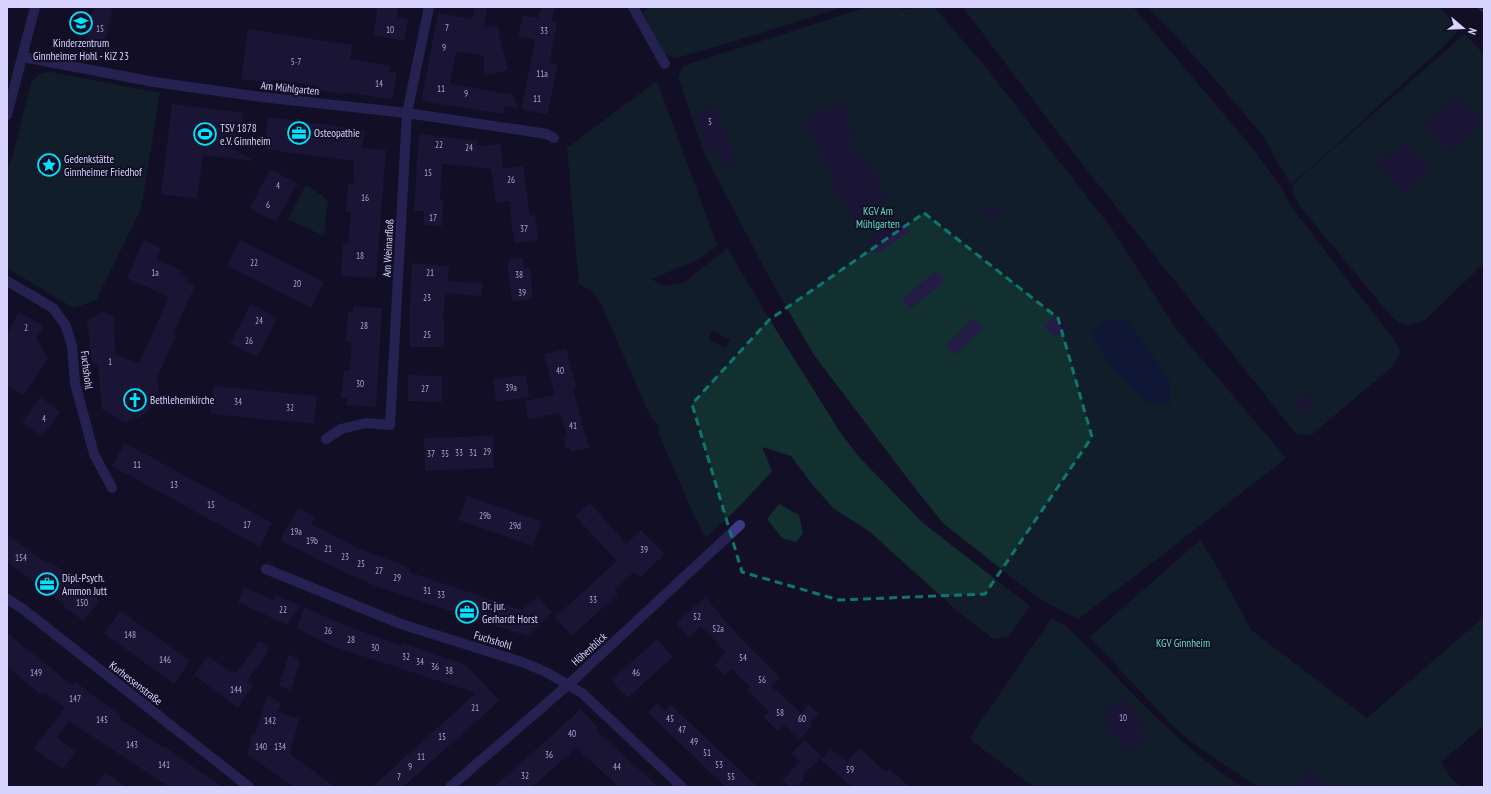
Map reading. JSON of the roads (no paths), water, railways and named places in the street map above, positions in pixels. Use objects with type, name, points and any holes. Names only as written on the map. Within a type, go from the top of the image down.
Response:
[{"type":"street","points":[[7,115],[35,7]]},
{"type":"street","name":"Am Weimarfloß","points":[[326,439],[341,429],[360,424],[390,425],[407,113],[429,7]]},
{"type":"street","points":[[633,7],[665,64]]},
{"type":"street","name":"Am Mühlgarten","points":[[23,57],[154,82],[261,97],[407,113],[547,134],[554,138]]},
{"type":"street","name":"Fuchshohl","points":[[7,281],[52,308],[66,326],[72,346],[75,383],[90,440],[94,454],[112,488]]},
{"type":"street","name":"Höhenblick","points":[[450,787],[568,685],[740,525]]},
{"type":"street","name":"Fuchshohl","points":[[266,569],[401,624],[522,662],[546,672],[582,693],[682,787]]},
{"type":"street","name":"Kurhessenstraße","points":[[7,599],[29,614],[249,787]]},
{"type":"water","points":[[1106,319],[1127,319],[1170,380],[1171,404],[1147,403],[1109,364],[1090,332]]},
{"type":"railway","points":[[1481,7],[1484,10]]},
{"type":"place","name":"Kinderzentrum Ginnheimer Hohl - KiZ 23","points":[[81,23]]},
{"type":"place","name":"Osteopathie","points":[[299,133]]},
{"type":"place","name":"TSV 1878 e.V. Ginnheim","points":[[205,134]]},
{"type":"place","name":"Gedenkstätte Ginnheimer Friedhof","points":[[49,165]]},
{"type":"place","name":"Bethlehemkirche","points":[[135,400]]},
{"type":"place","name":"Dipl.-Psych. Ammon Jutt","points":[[47,584]]},
{"type":"place","name":"Dr. jur. Gerhardt Horst","points":[[467,612]]},
{"type":"park label","name":"KGV Am Mühlgarten","points":[[878,217]]},
{"type":"park label","name":"KGV Ginnheim","points":[[1183,643]]}]
